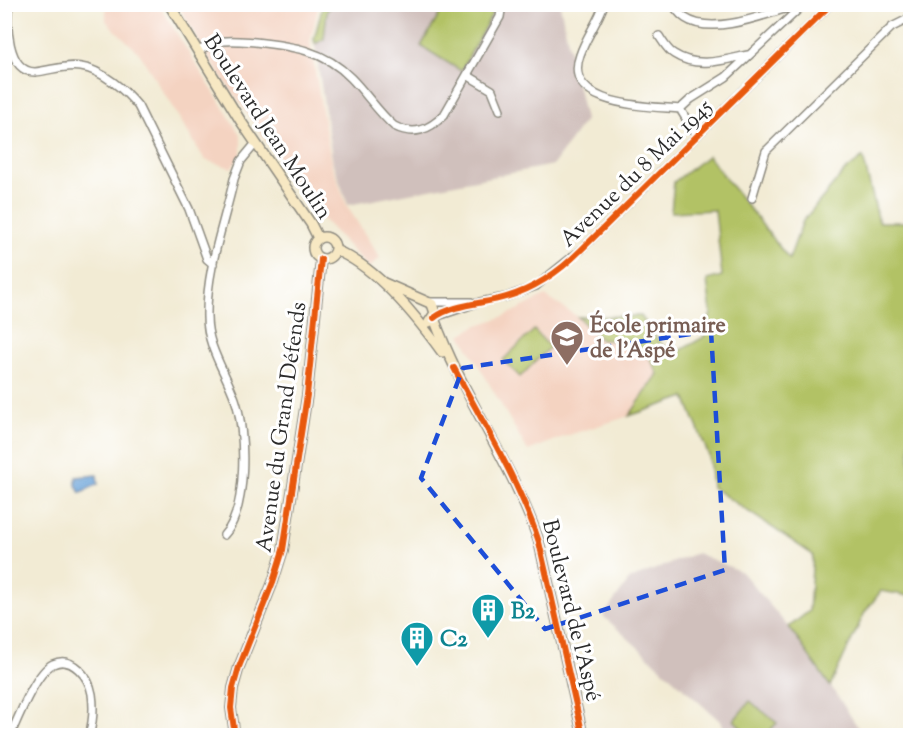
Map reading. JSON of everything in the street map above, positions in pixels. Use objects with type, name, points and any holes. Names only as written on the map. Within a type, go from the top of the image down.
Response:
[{"type":"street","points":[[9,4],[7,32],[9,42],[15,58],[23,68],[33,72],[72,66],[84,67],[97,72],[128,94],[138,106],[189,209],[207,259],[213,264]]},
{"type":"street","name":"Boulevard Jean Moulin","points":[[169,4],[318,238]]},
{"type":"street","points":[[198,51],[217,41],[231,40],[289,45],[307,50],[330,61],[350,77],[394,126],[415,132],[435,124],[444,115],[500,17],[502,4]]},
{"type":"street","points":[[604,4],[599,19],[579,56],[577,73],[584,88],[601,98],[680,109],[691,99],[726,77],[802,4]]},
{"type":"street","points":[[672,4],[686,19],[709,27],[733,23],[802,4]]},
{"type":"street","name":"Avenue du 8 Mai 1945","points":[[434,317],[480,302],[506,297],[536,286],[554,273],[578,254],[831,4]]},
{"type":"street","points":[[752,198],[766,151],[892,27],[910,18]]},
{"type":"street","points":[[659,36],[672,54],[691,61],[713,63],[751,54]]},
{"type":"street","points":[[467,75],[492,90],[500,110]]},
{"type":"street","points":[[680,109],[697,136]]},
{"type":"street","points":[[224,535],[230,528],[240,492],[243,456],[240,418],[235,398],[214,353],[207,320],[208,293],[234,179],[241,160],[256,143]]},
{"type":"street","points":[[335,250],[328,258],[321,259],[315,255],[312,248],[318,238],[330,239],[335,250],[354,260],[377,279],[420,323],[428,323],[434,317],[435,310],[428,302],[377,279]]},
{"type":"street","name":"Avenue du Grand Défends","points":[[235,735],[231,708],[232,688],[283,550],[307,395],[321,259]]},
{"type":"street","points":[[413,315],[416,304],[428,302]]},
{"type":"street","name":"Avenue du 8 Mai 1945","points":[[428,302],[480,302]]},
{"type":"street","name":"Boulevard de l'Aspé","points":[[434,317],[453,368],[517,488],[533,523],[542,552],[583,735]]},
{"type":"street","name":"Boulevard de l'Aspé","points":[[420,323],[453,368]]},
{"type":"street","points":[[10,735],[42,674],[53,664],[67,662],[74,664],[84,675],[92,692],[93,722],[90,735]]},
{"type":"highlighted area","points":[[711,331],[725,570],[545,629],[421,478],[463,368]]},
{"type":"shaded area","points":[[106,5],[159,5],[241,136],[241,155],[231,168],[205,160],[139,53],[106,21]]},
{"type":"shaded area","points":[[178,5],[319,5],[310,42],[332,166],[347,206],[380,258],[369,268],[315,211],[209,59]]},
{"type":"shaded area","points":[[322,5],[560,5],[585,120],[553,165],[348,205],[333,164],[314,39]]},
{"type":"shaded area","name":"École primaire de l’Aspé","points":[[545,296],[578,317],[601,340],[632,340],[650,358],[658,374],[629,416],[528,451],[461,335],[475,326],[505,316]]},
{"type":"shaded area","points":[[697,553],[742,572],[806,648],[863,735],[727,735],[721,722],[603,616],[630,579]]},
{"type":"green space","points":[[323,5],[331,5],[327,11],[324,39],[315,44],[314,39]]},
{"type":"green space","points":[[445,5],[495,5],[461,71],[421,46]]},
{"type":"green space","points":[[708,156],[789,259],[803,221],[844,172],[863,157],[879,222],[910,222],[910,596],[881,591],[865,612],[830,686],[789,627],[809,611],[813,555],[712,487],[709,456],[685,397],[629,416],[658,374],[650,358],[632,340],[601,340],[578,317],[641,316],[661,344],[676,353],[704,337],[711,313],[707,280],[722,276],[715,210],[671,212],[674,182]]},
{"type":"green space","points":[[534,330],[550,347],[520,377],[503,360]]},
{"type":"green space","points":[[750,701],[777,723],[765,735],[748,735],[734,720]]},
{"type":"water","points":[[97,475],[98,484],[80,493],[76,485],[76,477]]},
{"type":"cycle path","points":[[434,318],[459,307],[516,294],[546,278],[564,265],[831,4]]},
{"type":"cycle path","points":[[235,736],[231,708],[233,688],[283,550],[307,395],[321,259]]},
{"type":"cycle path","points":[[454,368],[511,475],[531,519],[539,542],[583,736]]},
{"type":"place","name":"École primaire de l’Aspé","points":[[567,366]]},
{"type":"place","name":"B2","points":[[488,639]]},
{"type":"place","name":"C2","points":[[417,667]]}]
